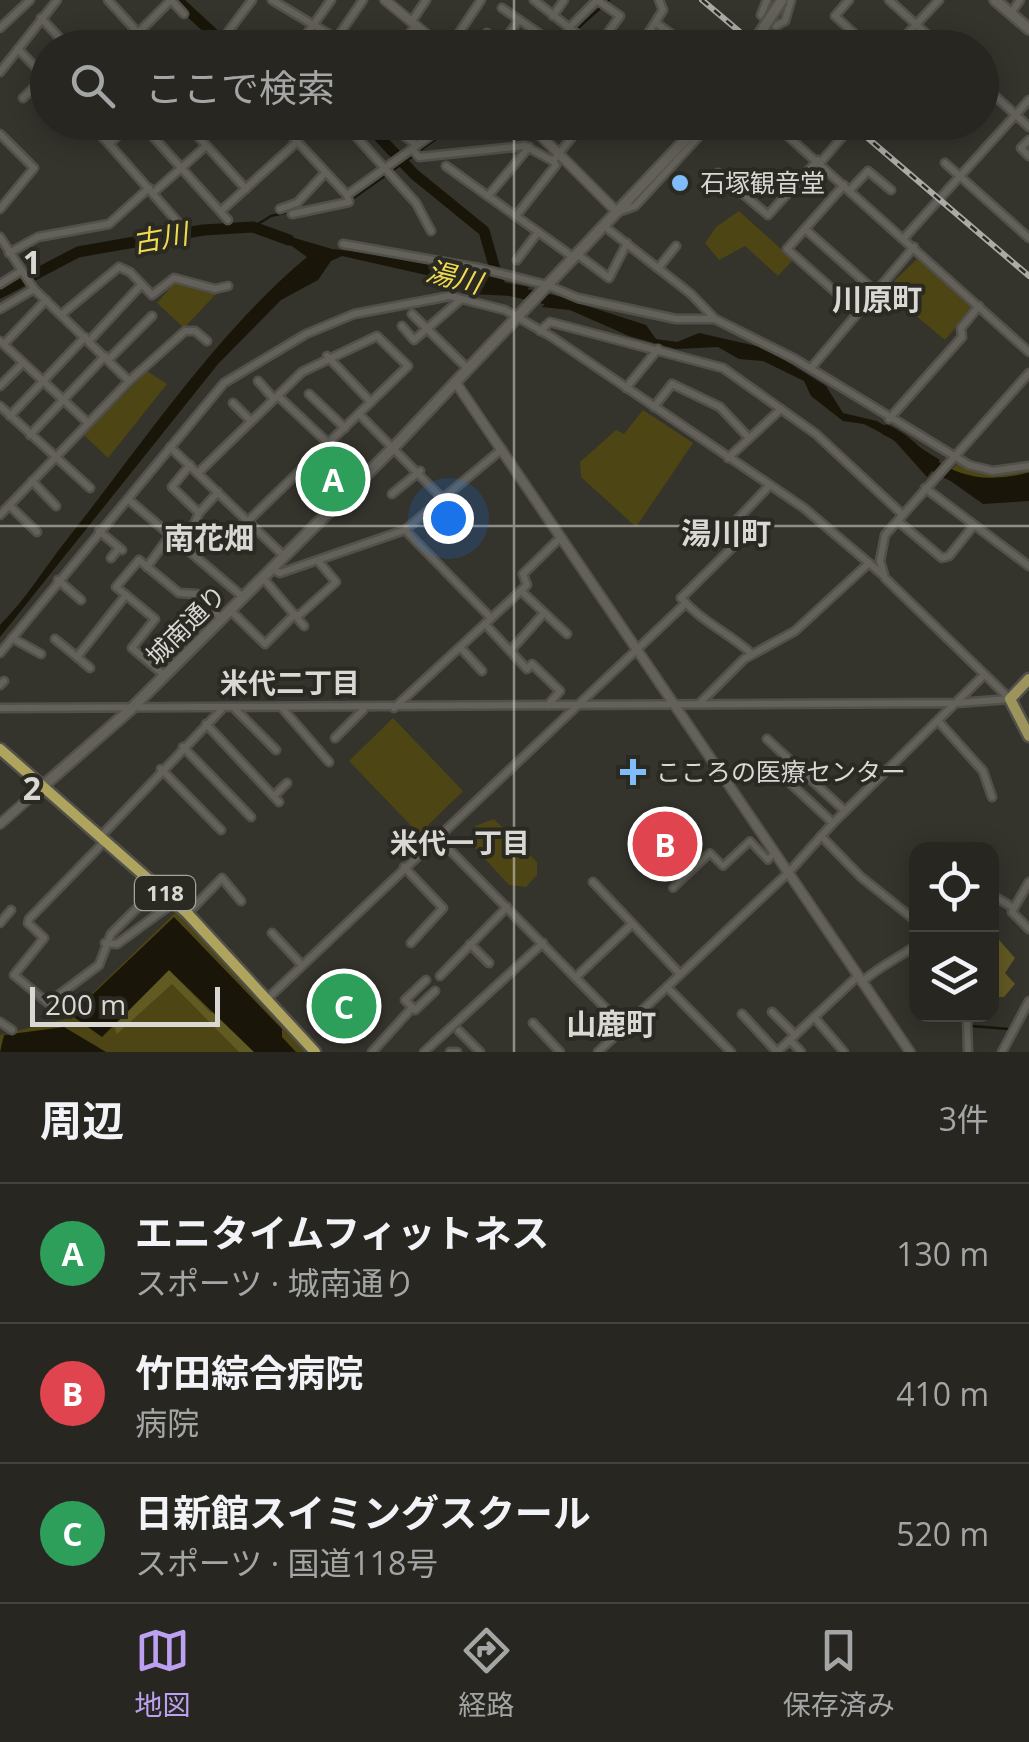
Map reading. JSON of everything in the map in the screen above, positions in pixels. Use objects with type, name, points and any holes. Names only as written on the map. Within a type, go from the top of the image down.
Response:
[{"type":"highway","name":"118","points":[[0,748],[187,914],[315,1052]]},
{"type":"main road","points":[[762,30],[782,0]]},
{"type":"main road","points":[[995,0],[1029,29]]},
{"type":"main road","points":[[547,285],[683,140]]},
{"type":"main road","name":"城南通り","points":[[43,786],[131,709],[395,446],[547,285]]},
{"type":"main road","points":[[1029,680],[1010,699],[1029,736]]},
{"type":"street","points":[[0,28],[30,0]]},
{"type":"street","points":[[108,0],[136,30]]},
{"type":"street","points":[[144,30],[171,0],[184,14]]},
{"type":"street","points":[[230,30],[252,0]]},
{"type":"street","points":[[272,0],[319,30]]},
{"type":"street","points":[[309,30],[330,0]]},
{"type":"street","points":[[342,30],[363,0]]},
{"type":"street","points":[[385,0],[422,30]]},
{"type":"street","points":[[410,30],[426,0]]},
{"type":"street","points":[[457,30],[481,0]]},
{"type":"street","points":[[534,0],[570,30]]},
{"type":"street","points":[[553,16],[564,0]]},
{"type":"street","points":[[651,30],[664,10],[660,0]]},
{"type":"street","points":[[765,1],[761,15],[776,26],[784,21],[790,0]]},
{"type":"street","points":[[849,0],[836,16],[851,30]]},
{"type":"street","points":[[890,0],[922,30]]},
{"type":"street","points":[[910,30],[939,0]]},
{"type":"street","points":[[1010,13],[1020,0]]},
{"type":"street","points":[[32,30],[51,2]]},
{"type":"street","points":[[574,30],[601,3],[620,16],[610,30]]},
{"type":"street","points":[[502,8],[534,30]]},
{"type":"street","points":[[41,18],[52,30]]},
{"type":"street","points":[[512,30],[519,20]]},
{"type":"street","points":[[656,23],[666,30]]},
{"type":"street","points":[[1,69],[30,33]]},
{"type":"street","points":[[18,49],[30,62]]},
{"type":"street","points":[[23,98],[30,92]]},
{"type":"street","points":[[999,100],[1029,126]]},
{"type":"street","points":[[999,135],[1029,100]]},
{"type":"street","points":[[0,134],[34,168],[0,210]]},
{"type":"street","points":[[105,140],[183,228]]},
{"type":"street","points":[[109,144],[114,140]]},
{"type":"street","points":[[154,140],[228,220]]},
{"type":"street","points":[[201,140],[246,189]]},
{"type":"street","points":[[359,140],[416,203],[431,231]]},
{"type":"street","points":[[405,140],[415,150],[529,147],[557,158]]},
{"type":"street","points":[[347,195],[428,140]]},
{"type":"street","points":[[542,140],[617,212]]},
{"type":"street","points":[[516,216],[570,140]]},
{"type":"street","points":[[617,212],[622,201],[681,140]]},
{"type":"street","points":[[617,212],[635,206],[696,140]]},
{"type":"street","points":[[793,140],[1029,352]]},
{"type":"street","points":[[718,174],[768,215],[839,140]]},
{"type":"street","points":[[904,238],[994,140]]},
{"type":"street","points":[[1029,140],[1021,148],[1029,156]]},
{"type":"street","points":[[221,211],[296,142],[347,195],[349,202],[292,214]]},
{"type":"street","points":[[9,254],[38,237],[109,224],[206,146]]},
{"type":"street","points":[[488,196],[529,147]]},
{"type":"street","points":[[944,163],[1029,238]]},
{"type":"street","points":[[446,166],[609,278],[628,243]]},
{"type":"street","points":[[858,312],[787,249],[868,170],[891,190]]},
{"type":"street","points":[[280,209],[297,203],[325,173]]},
{"type":"street","points":[[604,226],[659,268],[715,320],[812,368],[952,458],[994,471],[1029,466]]},
{"type":"street","points":[[805,229],[876,292]]},
{"type":"street","points":[[517,260],[538,232]]},
{"type":"street","points":[[0,237],[34,289],[129,381]]},
{"type":"street","points":[[342,244],[487,270],[547,285],[578,298],[660,316],[699,323],[715,320]]},
{"type":"street","points":[[659,268],[676,246]]},
{"type":"street","points":[[812,368],[914,247]]},
{"type":"street","points":[[62,314],[119,267],[152,295],[174,278],[215,290],[228,286]]},
{"type":"street","points":[[0,284],[21,271]]},
{"type":"street","points":[[10,416],[140,285]]},
{"type":"street","points":[[0,309],[34,289]]},
{"type":"street","points":[[0,653],[224,383],[306,334],[354,314],[450,296],[518,317],[770,485],[883,575],[1010,699]]},
{"type":"street","points":[[402,326],[414,340],[461,299]]},
{"type":"street","points":[[46,300],[2,343],[87,422]]},
{"type":"street","points":[[890,420],[962,337],[962,328],[979,306]]},
{"type":"street","points":[[412,314],[468,369]]},
{"type":"street","points":[[30,435],[152,316]]},
{"type":"street","points":[[540,330],[550,322],[723,368],[781,409],[942,558],[949,556],[974,525]]},
{"type":"street","points":[[0,515],[87,422],[185,330],[195,331],[207,341]]},
{"type":"street","points":[[198,473],[276,397],[327,356],[378,336],[408,366],[248,521]]},
{"type":"street","points":[[626,388],[658,349]]},
{"type":"street","points":[[327,356],[372,402]]},
{"type":"street","points":[[0,386],[23,363]]},
{"type":"street","points":[[883,575],[880,557],[885,536],[1029,373]]},
{"type":"street","points":[[258,380],[328,443]]},
{"type":"street","points":[[456,383],[504,448],[910,1052]]},
{"type":"street","points":[[654,407],[672,384],[720,407],[749,438]]},
{"type":"street","points":[[308,394],[345,428]]},
{"type":"street","points":[[233,403],[251,421]]},
{"type":"street","points":[[0,406],[90,488]]},
{"type":"street","points":[[728,458],[781,409]]},
{"type":"street","points":[[360,414],[460,515]]},
{"type":"street","points":[[170,446],[284,556]]},
{"type":"street","points":[[271,568],[280,573],[405,530],[504,448]]},
{"type":"street","points":[[190,465],[172,487],[199,513]]},
{"type":"street","points":[[392,494],[420,471]]},
{"type":"street","points":[[32,481],[56,506]]},
{"type":"street","points":[[752,654],[681,598],[744,536],[733,524],[770,485]]},
{"type":"street","points":[[310,486],[331,508]]},
{"type":"street","points":[[926,487],[1029,566]]},
{"type":"street","points":[[185,545],[199,513],[218,492]]},
{"type":"street","points":[[129,500],[242,597]]},
{"type":"street","points":[[10,506],[37,532]]},
{"type":"street","points":[[405,530],[527,669],[532,664],[560,691],[548,705]]},
{"type":"street","points":[[99,531],[121,549],[111,558]]},
{"type":"street","points":[[147,567],[170,534]]},
{"type":"street","points":[[523,574],[562,536]]},
{"type":"street","points":[[699,704],[752,654],[795,631],[867,562],[880,557]]},
{"type":"street","points":[[164,675],[132,648],[155,619],[116,587],[138,560],[179,593],[196,594],[221,619]]},
{"type":"street","points":[[230,610],[265,644],[336,582],[318,562]]},
{"type":"street","points":[[394,708],[527,585],[514,564]]},
{"type":"street","points":[[262,577],[304,626]]},
{"type":"street","points":[[58,580],[81,600]]},
{"type":"street","points":[[520,591],[567,634]]},
{"type":"street","points":[[76,657],[126,596]]},
{"type":"street","points":[[267,999],[686,603]]},
{"type":"street","points":[[510,650],[544,613]]},
{"type":"street","points":[[12,638],[41,654]]},
{"type":"street","points":[[55,639],[90,668]]},
{"type":"street","points":[[460,647],[482,671]]},
{"type":"street","points":[[603,1050],[789,872],[820,835],[983,676]]},
{"type":"street","points":[[0,708],[958,703],[1010,699]]},
{"type":"street","points":[[334,738],[364,708]]},
{"type":"street","points":[[158,887],[106,944],[99,964],[48,1002],[14,974],[44,938],[28,923],[29,919],[161,770],[222,709]]},
{"type":"street","points":[[235,709],[276,750]]},
{"type":"street","points":[[283,709],[329,762]]},
{"type":"street","points":[[938,722],[984,771],[992,797]]},
{"type":"street","points":[[206,724],[276,799],[287,783]]},
{"type":"street","points":[[767,739],[845,811]]},
{"type":"street","points":[[183,747],[251,817]]},
{"type":"street","points":[[774,768],[833,823]]},
{"type":"street","points":[[161,770],[221,830]]},
{"type":"street","name":"城南通り","points":[[0,824],[43,786]]},
{"type":"street","points":[[820,835],[861,877],[909,916]]},
{"type":"street","points":[[436,836],[624,1028]]},
{"type":"street","points":[[672,888],[710,853],[723,866],[750,841],[768,860],[772,855]]},
{"type":"street","points":[[404,866],[443,908],[410,942]]},
{"type":"street","points":[[187,914],[222,878],[241,901]]},
{"type":"street","points":[[593,882],[680,974]]},
{"type":"street","points":[[1029,882],[1012,912],[1029,929]]},
{"type":"street","points":[[999,899],[1014,908]]},
{"type":"street","points":[[106,944],[117,944],[169,906]]},
{"type":"street","points":[[440,976],[507,907]]},
{"type":"street","points":[[0,923],[12,910]]},
{"type":"street","points":[[576,977],[632,924]]},
{"type":"street","points":[[272,933],[302,965]]},
{"type":"street","points":[[424,1052],[542,943]]},
{"type":"street","points":[[470,944],[489,963]]},
{"type":"street","points":[[742,1014],[777,1052],[860,979],[909,950]]},
{"type":"street","points":[[426,980],[404,1000],[415,1010],[436,991]]},
{"type":"street","points":[[667,986],[731,1052]]},
{"type":"street","points":[[1002,1052],[1029,1001]]},
{"type":"street","points":[[372,1052],[412,1008]]},
{"type":"street","points":[[772,1012],[801,1052]]},
{"type":"street","points":[[814,1017],[844,1052]]},
{"type":"street","points":[[0,1022],[12,1030]]},
{"type":"street","points":[[966,1022],[968,1052]]},
{"type":"street","points":[[533,1023],[560,1052]]},
{"type":"street","points":[[460,1031],[480,1052]]},
{"type":"shaded area","points":[[739,211],[793,260],[778,276],[745,246],[719,260],[705,243],[716,227]]},
{"type":"shaded area","points":[[917,259],[972,308],[945,340],[897,300],[902,292],[892,283]]},
{"type":"shaded area","points":[[176,281],[216,294],[184,328],[157,303]]},
{"type":"shaded area","points":[[147,371],[167,384],[108,458],[84,435]]},
{"type":"shaded area","points":[[643,410],[693,443],[636,527],[581,477],[580,462],[616,430],[624,434]]},
{"type":"shaded area","points":[[957,464],[995,475],[1029,469],[1029,482],[980,487],[950,471]]},
{"type":"shaded area","points":[[393,718],[463,791],[419,834],[349,761]]},
{"type":"shaded area","points":[[494,819],[537,862],[537,875],[526,887],[509,885],[474,847],[475,826]]},
{"type":"shaded area","points":[[176,912],[307,1052],[0,1052],[0,1035],[66,1019]]},
{"type":"shaded area","points":[[999,940],[1015,958],[1005,973],[1015,984],[1004,997],[999,997]]},
{"type":"shaded area","points":[[169,970],[254,1052],[239,1052],[172,984],[117,1034],[114,1026]]},
{"type":"water","points":[[271,231],[332,249],[409,257],[483,281],[484,272],[500,274],[502,282],[529,287],[521,298],[469,293],[462,292],[457,282],[342,256],[331,261],[318,280],[281,300],[218,364],[0,637],[0,625],[179,393],[240,321],[307,257]]},
{"type":"water","points":[[553,295],[646,325],[656,339],[677,342],[699,333],[765,348],[826,386],[843,413],[877,421],[940,460],[927,477],[893,439],[864,424],[843,421],[811,396],[804,381],[763,361],[739,359],[718,347],[676,349],[629,336],[570,310],[542,307]]},
{"type":"water","points":[[950,471],[980,487],[1029,482],[1029,501],[983,504],[945,477]]},
{"type":"water","points":[[174,917],[282,1029],[282,1037],[296,1052],[254,1052],[169,970],[102,1037],[71,1015]]},
{"type":"water","points":[[64,1027],[106,1052],[0,1052],[4,1035]]},
{"type":"waterway","points":[[177,0],[210,30]]},
{"type":"waterway","points":[[576,30],[609,0]]},
{"type":"waterway","points":[[382,140],[414,174],[484,231],[499,283]]},
{"type":"waterway","points":[[419,151],[435,140]]},
{"type":"waterway","points":[[339,201],[355,197],[413,156]]},
{"type":"waterway","points":[[253,227],[271,216],[292,211]]},
{"type":"waterway","name":"古川","points":[[0,293],[78,252],[203,230],[253,227],[289,240]]},
{"type":"waterway","name":"湯川","points":[[512,291],[563,303]]},
{"type":"waterway","name":"湯川","points":[[886,430],[936,467],[961,479],[1001,483],[1029,478]]},
{"type":"waterway","points":[[971,1026],[1009,1029]]},
{"type":"railway","points":[[702,0],[738,30]]},
{"type":"railway","points":[[870,140],[1029,276]]},
{"type":"place","name":"石塚観音堂","points":[[680,183]]},
{"type":"place","name":"エニタイムフィットネス","points":[[333,479]]},
{"type":"place","name":"こころの医療センター","points":[[633,772]]},
{"type":"place","name":"竹田綜合病院","points":[[665,844]]},
{"type":"place","name":"日新館スイミングスクール","points":[[344,1006]]},
{"type":"district","name":"川原町","points":[[877,300]]},
{"type":"district","name":"湯川町","points":[[726,534]]},
{"type":"district","name":"南花畑","points":[[209,539]]},
{"type":"district","name":"米代二丁目","points":[[290,683]]},
{"type":"district","name":"米代一丁目","points":[[460,843]]},
{"type":"district","name":"山鹿町","points":[[611,1025]]}]
